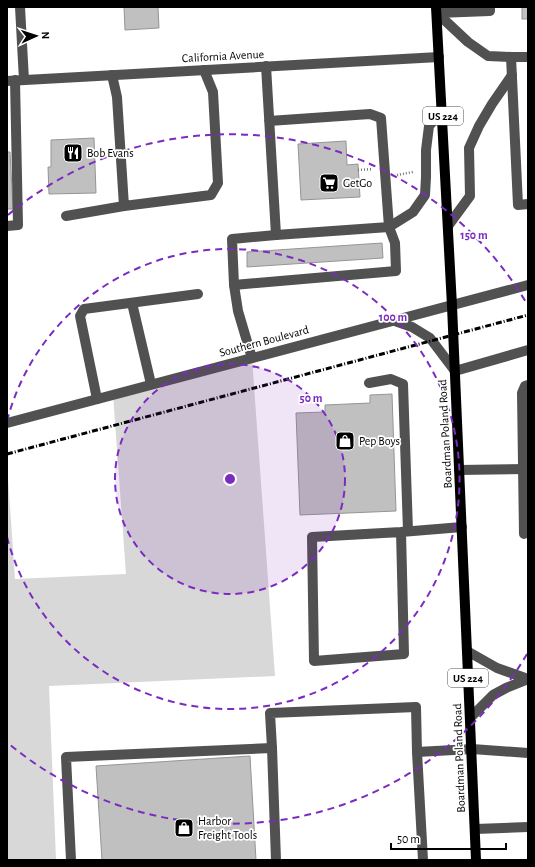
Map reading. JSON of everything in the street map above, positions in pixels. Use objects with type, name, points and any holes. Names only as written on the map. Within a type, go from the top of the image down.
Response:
[{"type":"main road","name":"Boardman Poland Road","points":[[436,10],[452,306],[476,860]]},
{"type":"street","points":[[7,226],[18,225],[12,129],[20,7]]},
{"type":"street","points":[[436,10],[490,10],[490,7]]},
{"type":"street","points":[[436,10],[468,42],[488,56],[511,58],[528,57]]},
{"type":"street","name":"California Avenue","points":[[15,80],[439,57]]},
{"type":"street","points":[[511,58],[518,204],[528,204]]},
{"type":"street","points":[[266,66],[276,235]]},
{"type":"street","points":[[66,216],[124,206],[211,195],[218,183],[213,92],[204,70]]},
{"type":"street","points":[[112,75],[117,98],[124,206]]},
{"type":"street","points":[[448,226],[470,196],[470,148],[485,115],[512,75]]},
{"type":"street","points":[[252,358],[238,311],[234,284],[232,239],[389,227],[412,212],[425,194],[426,150],[429,126],[442,110]]},
{"type":"street","points":[[234,284],[396,271],[395,243],[389,227],[381,118],[370,114],[269,121]]},
{"type":"street","name":"Southern Boulevard","points":[[7,423],[528,285]]},
{"type":"street","points":[[97,399],[80,316],[84,309],[198,294]]},
{"type":"street","points":[[132,303],[151,384]]},
{"type":"street","points":[[392,320],[412,327],[430,338],[455,371],[528,350]]},
{"type":"street","points":[[369,383],[391,379],[403,384],[404,531],[404,654],[314,661],[312,537],[404,531],[462,527]]},
{"type":"street","points":[[524,534],[526,469],[522,393],[525,386],[528,385]]},
{"type":"street","points":[[459,470],[526,469]]},
{"type":"street","points":[[467,651],[497,668],[528,679]]},
{"type":"street","points":[[470,718],[493,695],[528,679]]},
{"type":"street","points":[[276,860],[270,713],[416,707],[423,860]]},
{"type":"street","points":[[71,860],[66,757],[272,748]]},
{"type":"street","points":[[417,752],[472,749],[528,753]]},
{"type":"street","points":[[475,829],[528,827]]},
{"type":"shaded area","points":[[252,358],[275,676],[49,686],[56,860],[7,860],[7,463],[15,579],[126,574],[113,394]]},
{"type":"building","points":[[124,7],[158,7],[159,28],[125,30]]},
{"type":"building","points":[[522,7],[528,7],[528,19],[522,19]]},
{"type":"building","name":"Bob Evans","points":[[94,138],[96,193],[49,194],[48,167],[51,167],[51,140]]},
{"type":"building","name":"GetGo","points":[[346,141],[347,165],[358,164],[360,197],[301,200],[298,144]]},
{"type":"building","points":[[7,152],[10,152],[13,209],[7,209]]},
{"type":"building","points":[[382,243],[383,258],[247,267],[247,252]]},
{"type":"building","name":"Pep Boys","points":[[392,394],[396,511],[300,515],[296,413],[325,412],[325,405],[370,403],[370,395]]},
{"type":"building","points":[[250,756],[256,860],[102,860],[96,766]]},
{"type":"railway","points":[[7,454],[528,315]]},
{"type":"place","name":"Bob Evans","points":[[73,153]]},
{"type":"place","name":"GetGo","points":[[329,183]]},
{"type":"place","name":"Pep Boys","points":[[345,441]]},
{"type":"place","name":"Harbor Freight Tools","points":[[184,828]]}]
